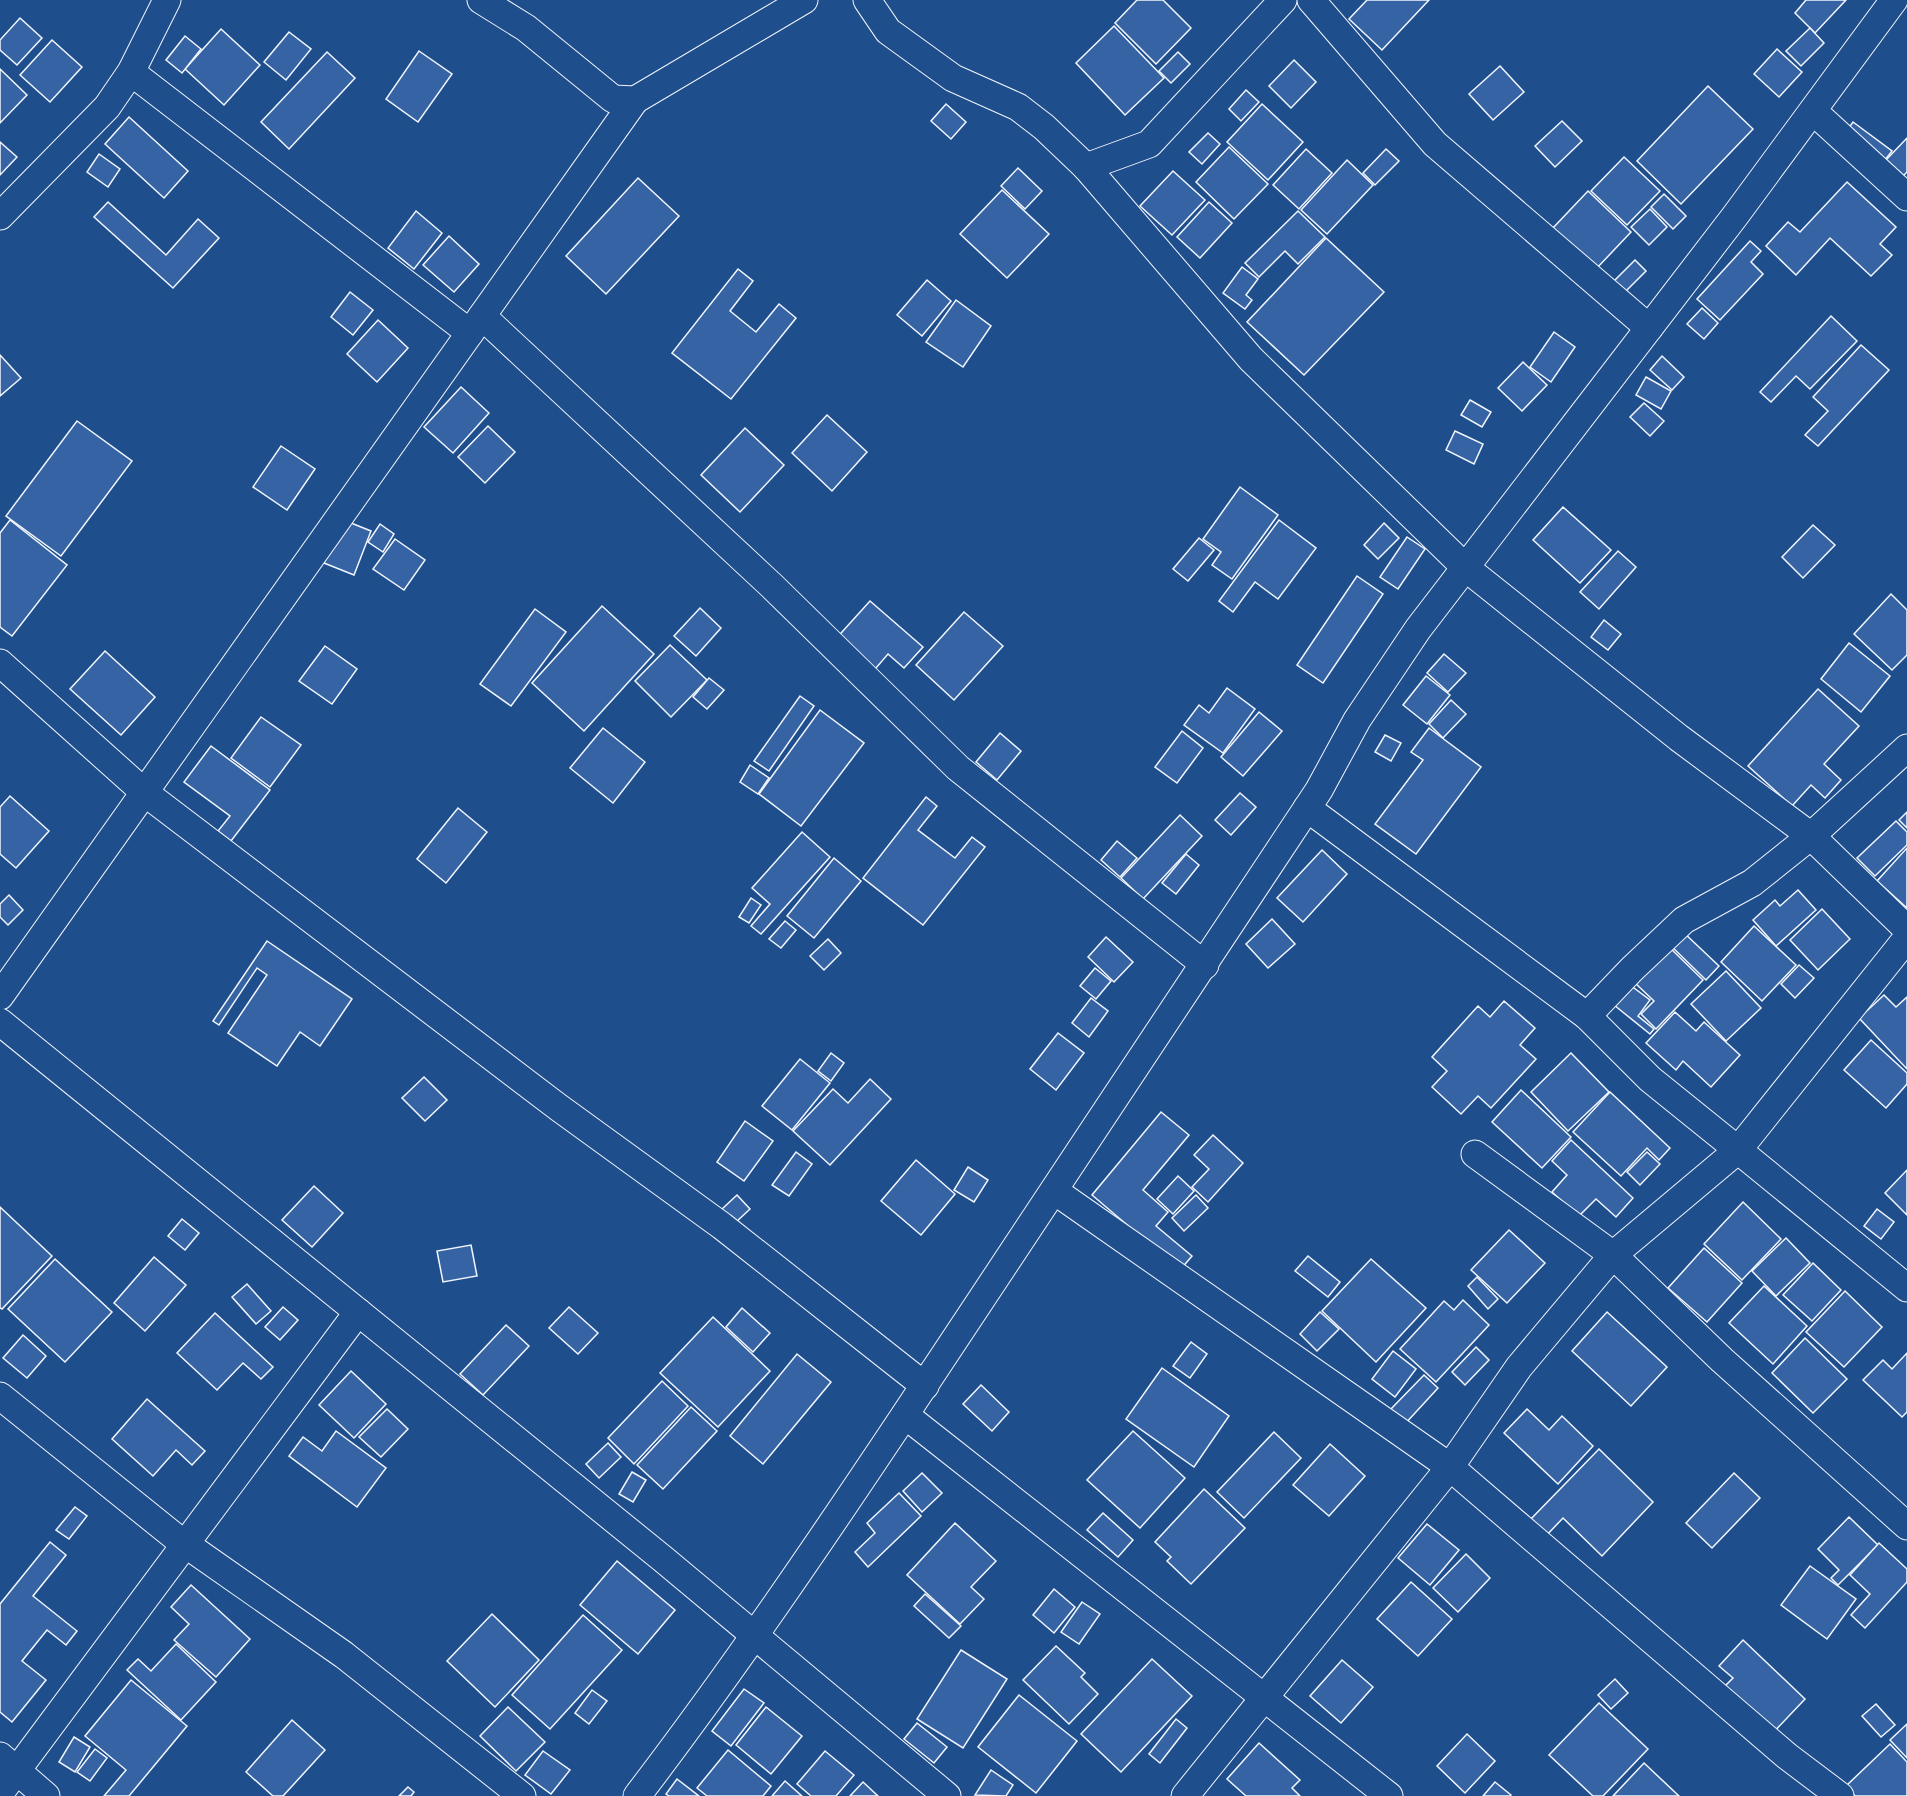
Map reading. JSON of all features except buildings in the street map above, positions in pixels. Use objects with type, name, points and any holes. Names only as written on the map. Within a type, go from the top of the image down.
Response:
[{"type":"street","points":[[0,216],[100,115],[131,72],[167,0]]},
{"type":"street","points":[[482,0],[526,28],[614,99],[635,100]]},
{"type":"street","points":[[0,996],[635,100],[804,0]]},
{"type":"street","points":[[867,0],[888,31],[953,78],[1018,106],[1044,127],[1086,167],[1251,359],[1466,568],[1679,738],[1811,836],[1907,929]]},
{"type":"street","points":[[1086,167],[1149,144],[1283,0]]},
{"type":"street","points":[[1311,0],[1435,144],[1649,328]]},
{"type":"street","points":[[637,1796],[754,1636],[1056,1192],[1307,808],[1357,720],[1418,629],[1649,328],[1894,0]]},
{"type":"street","points":[[131,72],[476,325],[772,586],[958,768],[1205,965]]},
{"type":"street","points":[[1813,111],[1907,197]]},
{"type":"street","points":[[0,663],[144,792],[549,1100],[722,1226],[925,1386]]},
{"type":"street","points":[[1587,1016],[1684,920],[1752,883],[1811,836],[1907,748]]},
{"type":"street","points":[[1307,808],[1587,1016],[1650,1079],[1907,1288]]},
{"type":"street","points":[[1185,1796],[1450,1467],[1519,1367],[1613,1255],[1738,1150],[1907,938]]},
{"type":"street","points":[[0,1022],[358,1312],[947,1796]]},
{"type":"street","points":[[1475,1154],[1613,1255],[1722,1360],[1907,1526]]},
{"type":"street","points":[[1056,1192],[1450,1467],[1787,1756],[1840,1796]]},
{"type":"street","points":[[0,1793],[8,1763],[186,1543],[358,1312]]},
{"type":"street","points":[[0,1396],[186,1543],[344,1655],[522,1796]]},
{"type":"street","points":[[905,1415],[1389,1796]]},
{"type":"street","points":[[8,1763],[46,1796]]}]
